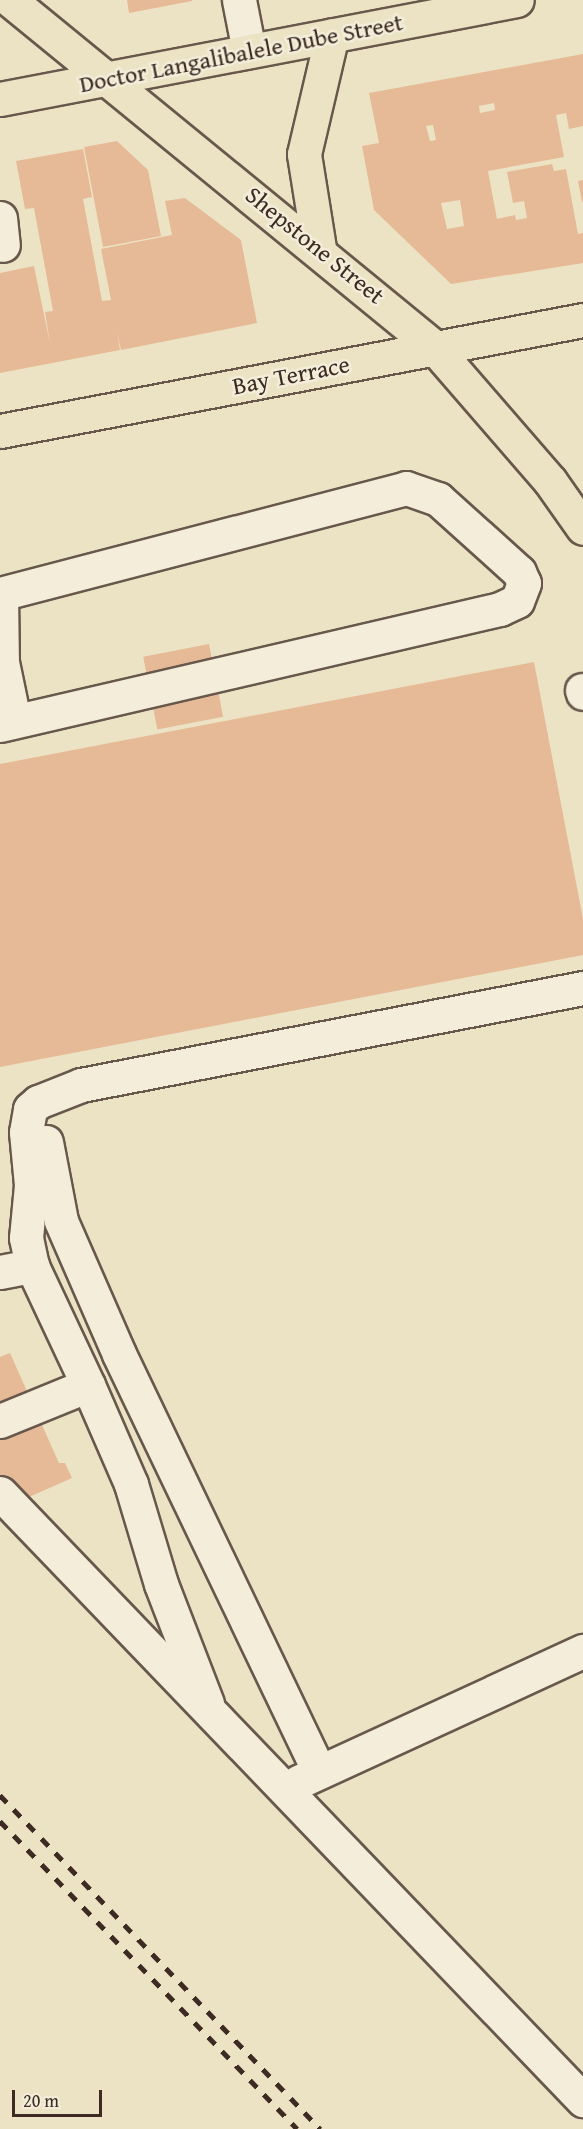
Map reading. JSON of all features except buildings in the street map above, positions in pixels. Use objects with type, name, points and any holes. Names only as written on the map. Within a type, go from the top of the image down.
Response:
[{"type":"main road","name":"Shepstone Street","points":[[10,0],[319,248],[433,346],[529,454],[583,528]]},
{"type":"main road","name":"Doctor Langalibalele Dube Street","points":[[0,99],[516,0]]},
{"type":"main road","points":[[319,248],[303,168],[309,124],[332,35]]},
{"type":"main road","name":"Bay Terrace","points":[[0,431],[433,346],[583,320]]},
{"type":"street","points":[[239,0],[249,51]]},
{"type":"street","points":[[406,488],[438,499],[519,572],[524,583],[518,602],[500,609],[7,723],[1,662],[1,594],[406,488]]},
{"type":"street","points":[[212,1716],[160,1584],[131,1484],[32,1266],[27,1238],[31,1185],[27,1132],[30,1109],[38,1102],[81,1085],[583,988]]},
{"type":"street","points":[[38,1102],[61,1221],[319,1772]]},
{"type":"street","points":[[0,1272],[32,1266]]},
{"type":"street","points":[[0,1421],[88,1385]]},
{"type":"street","points":[[0,1493],[583,2100]]},
{"type":"street","points":[[283,1789],[583,1651]]},
{"type":"railway","points":[[0,1795],[320,2129]]},
{"type":"railway","points":[[0,1821],[297,2129]]}]
